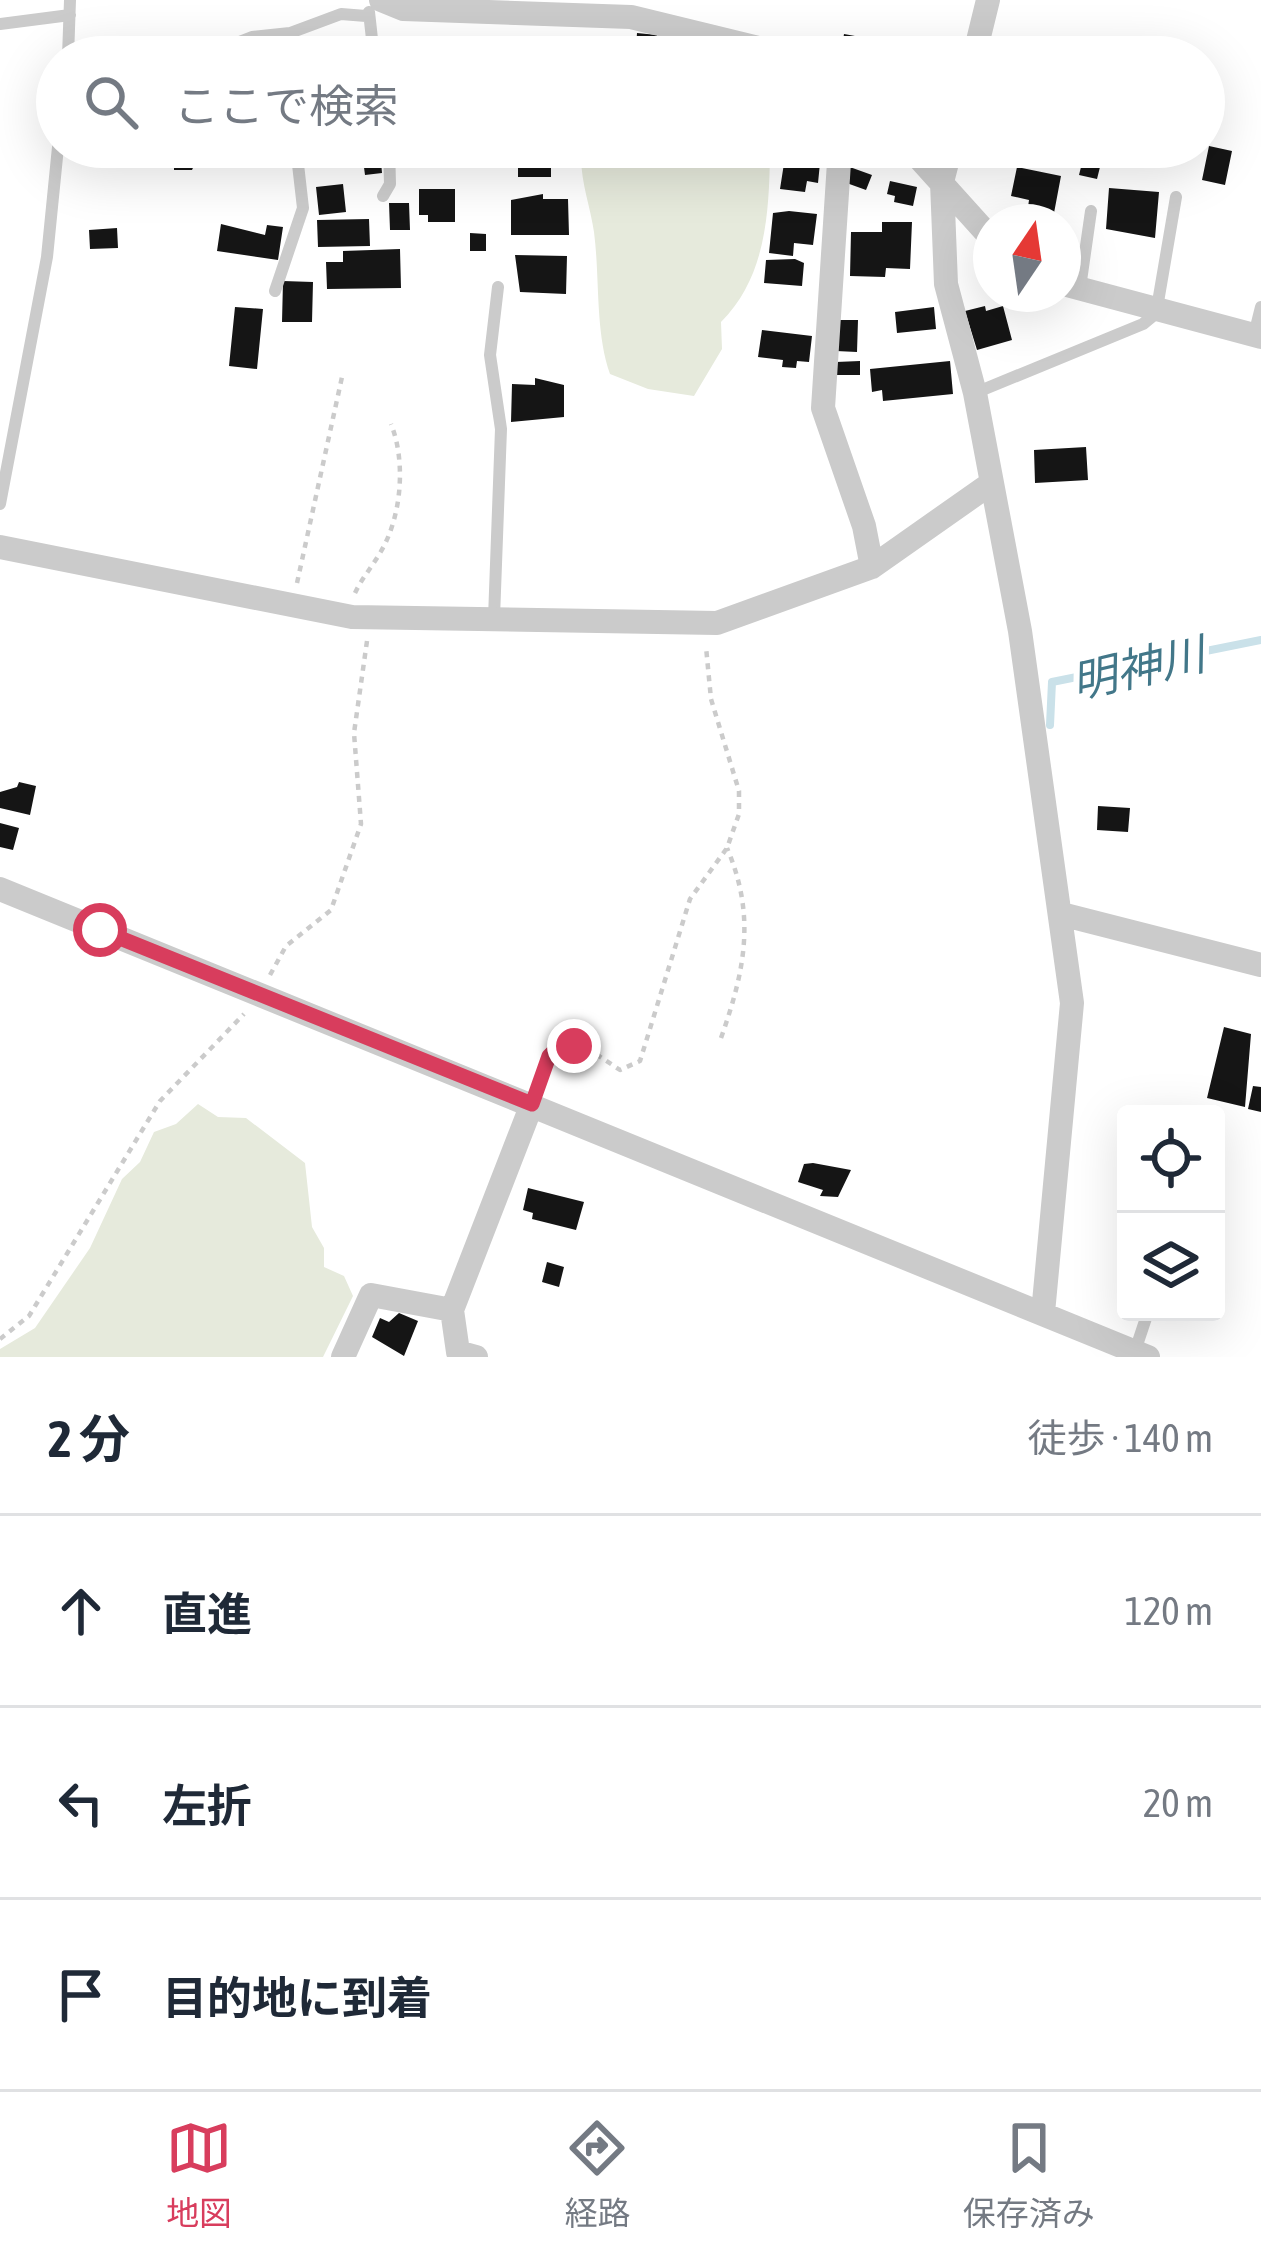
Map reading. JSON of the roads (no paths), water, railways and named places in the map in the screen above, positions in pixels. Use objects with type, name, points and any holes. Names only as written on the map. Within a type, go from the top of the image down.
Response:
[{"type":"street","points":[[979,36],[988,0]]},
{"type":"street","points":[[374,6],[653,20],[714,36]]},
{"type":"street","points":[[839,168],[823,408],[864,526],[872,567]]},
{"type":"street","points":[[929,168],[973,217]]},
{"type":"street","points":[[946,168],[942,182],[946,284],[975,393],[1020,631],[1072,1003],[1043,1313]]},
{"type":"street","points":[[1081,289],[1257,336]]},
{"type":"street","points":[[0,547],[352,617],[707,623],[872,567],[990,484]]},
{"type":"street","points":[[7,898],[532,1104],[1141,1354]]},
{"type":"street","points":[[1061,914],[1261,965]]},
{"type":"street","points":[[476,1357],[458,1352],[452,1310],[532,1104]]},
{"type":"street","points":[[343,1357],[371,1295],[452,1310]]},
{"type":"lane","points":[[262,36],[290,33],[374,6]]},
{"type":"lane","points":[[0,24],[70,8]]},
{"type":"lane","points":[[0,504],[15,404],[47,257],[56,168]]},
{"type":"lane","points":[[275,291],[303,208],[298,168]]},
{"type":"lane","points":[[382,196],[390,184],[389,168]]},
{"type":"lane","points":[[975,393],[1143,324],[1159,309],[1176,197]]},
{"type":"lane","points":[[1081,248],[1091,211]]},
{"type":"lane","points":[[494,619],[502,429],[490,355],[498,286]]},
{"type":"lane","points":[[1257,336],[1261,307]]},
{"type":"lane","points":[[0,392],[15,404]]},
{"type":"lane","points":[[1141,1354],[1146,1321]]},
{"type":"waterway","name":"明神川","points":[[1050,725],[1052,682],[1261,640]]}]
